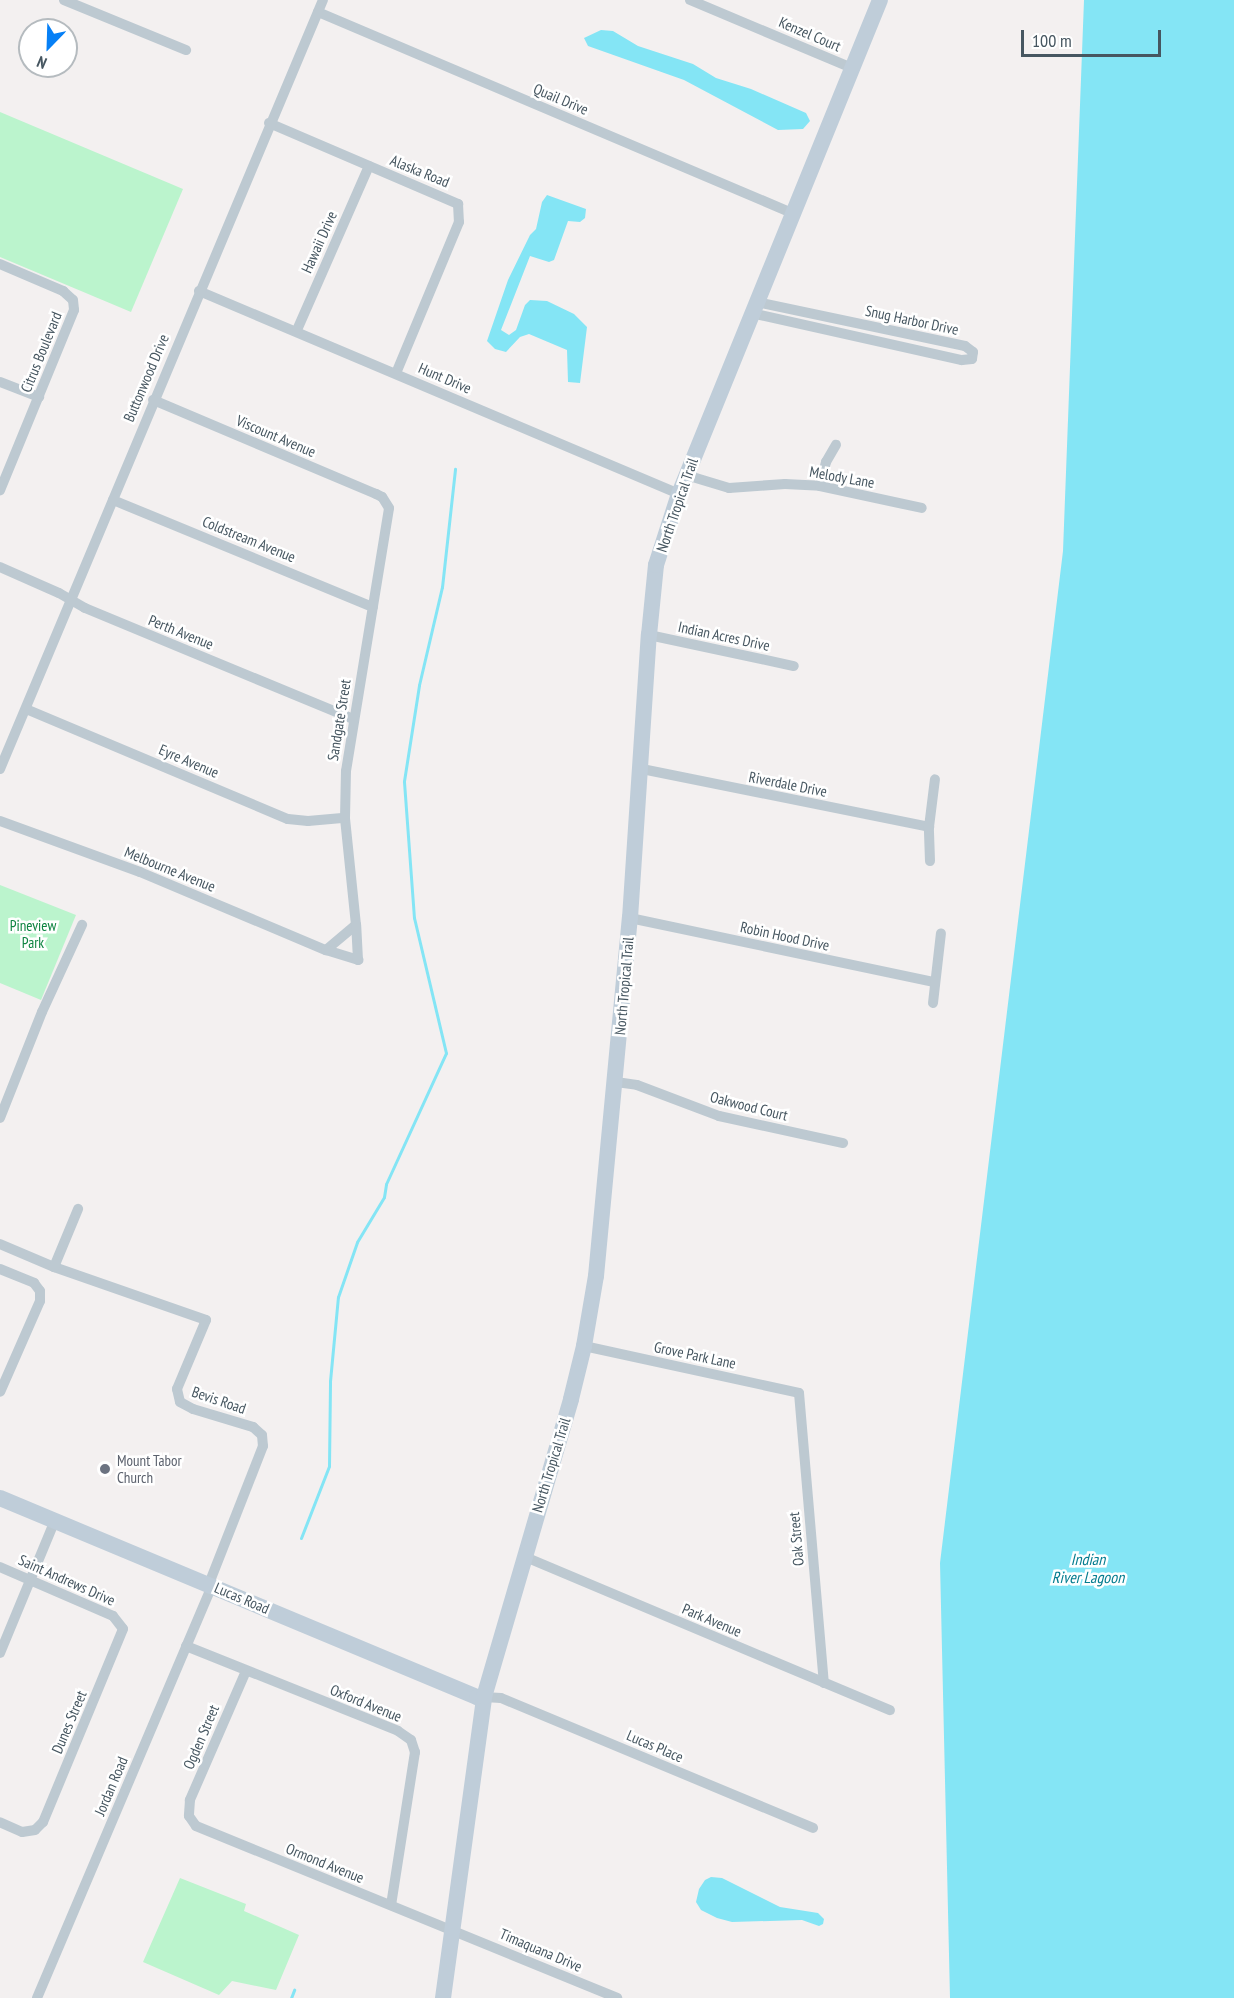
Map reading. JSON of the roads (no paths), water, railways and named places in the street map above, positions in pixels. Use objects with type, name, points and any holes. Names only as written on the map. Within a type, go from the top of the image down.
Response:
[{"type":"street","points":[[64,0],[186,50]]},
{"type":"street","name":"Buttonwood Drive","points":[[0,769],[269,123],[323,0]]},
{"type":"street","name":"Kenzel Court","points":[[690,0],[852,68]]},
{"type":"street","name":"North Tropical Trail","points":[[443,1998],[484,1697],[584,1347],[604,1213],[642,769],[649,635],[656,565],[686,475],[880,0]]},
{"type":"street","name":"Quail Drive","points":[[318,12],[792,213]]},
{"type":"street","name":"Alaska Road","points":[[269,123],[458,204],[460,214],[396,373]]},
{"type":"street","name":"Hawaii Drive","points":[[297,330],[369,166]]},
{"type":"street","name":"Citrus Boulevard","points":[[0,264],[63,291],[73,300],[72,319],[0,490]]},
{"type":"street","name":"Hunt Drive","points":[[200,291],[297,330],[679,494]]},
{"type":"street","name":"Snug Harbor Drive","points":[[754,308],[868,326],[965,346],[973,352],[972,358],[962,360],[866,339],[754,308]]},
{"type":"street","points":[[866,339],[868,326]]},
{"type":"street","points":[[0,382],[39,397]]},
{"type":"street","name":"Viscount Avenue","points":[[153,400],[376,494],[386,502]]},
{"type":"street","points":[[820,486],[826,462],[836,445]]},
{"type":"street","name":"Melody Lane","points":[[686,475],[729,489],[785,484],[820,486],[922,508]]},
{"type":"street","name":"Coldstream Avenue","points":[[112,500],[373,607]]},
{"type":"street","name":"Sandgate Street","points":[[356,925],[345,818],[346,771],[388,516],[386,502]]},
{"type":"street","name":"Perth Avenue","points":[[0,567],[85,608],[353,719]]},
{"type":"street","name":"Indian Acres Drive","points":[[649,635],[794,666]]},
{"type":"street","name":"Eyre Avenue","points":[[26,709],[288,819],[308,821],[345,818]]},
{"type":"street","name":"Riverdale Drive","points":[[642,769],[929,827]]},
{"type":"street","points":[[930,861],[929,827],[934,779]]},
{"type":"street","name":"Melbourne Avenue","points":[[0,820],[140,872],[327,950],[358,960],[356,925]]},
{"type":"street","name":"Robin Hood Drive","points":[[630,918],[934,982]]},
{"type":"street","points":[[0,1118],[42,1012],[82,925]]},
{"type":"street","points":[[327,950],[343,939],[356,925]]},
{"type":"street","points":[[933,1003],[941,933]]},
{"type":"street","name":"Oakwood Court","points":[[615,1082],[637,1085],[719,1116],[843,1143]]},
{"type":"street","points":[[54,1267],[78,1209]]},
{"type":"street","name":"Bevis Road","points":[[0,1244],[54,1267],[206,1320],[177,1389],[180,1402],[194,1409],[253,1427],[262,1435],[263,1446],[210,1585]]},
{"type":"street","points":[[0,1269],[34,1283],[40,1292],[40,1300],[0,1392]]},
{"type":"street","name":"Grove Park Lane","points":[[584,1347],[799,1393]]},
{"type":"street","name":"Oak Street","points":[[799,1393],[824,1683]]},
{"type":"street","name":"Lucas Road","points":[[0,1498],[466,1692],[484,1697]]},
{"type":"street","points":[[0,1653],[55,1520]]},
{"type":"street","name":"Park Avenue","points":[[523,1556],[890,1710]]},
{"type":"street","name":"Saint Andrews Drive","points":[[0,1567],[113,1616],[120,1622]]},
{"type":"street","name":"Jordan Road","points":[[37,1998],[210,1585]]},
{"type":"street","name":"Dunes Street","points":[[0,1822],[22,1832],[35,1830],[43,1822],[120,1638],[123,1629],[120,1622]]},
{"type":"street","name":"Oxford Avenue","points":[[186,1646],[398,1731],[411,1740],[415,1752],[391,1905]]},
{"type":"street","name":"Ogden Street","points":[[189,1816],[190,1800],[246,1671]]},
{"type":"street","name":"Lucas Place","points":[[484,1697],[501,1698],[813,1828]]},
{"type":"street","name":"Ormond Avenue","points":[[189,1816],[196,1826],[206,1831],[454,1929]]},
{"type":"street","name":"Timaquana Drive","points":[[454,1929],[616,1998]]},
{"type":"water","name":"Indian River Lagoon","points":[[1084,0],[1234,0],[1234,1998],[950,1998],[940,1563],[1063,551]]},
{"type":"water","points":[[601,30],[613,31],[638,46],[693,64],[716,78],[751,89],[806,113],[810,121],[803,129],[778,130],[684,80],[588,46],[584,38]]},
{"type":"water","points":[[547,195],[586,209],[585,218],[580,222],[568,221],[554,260],[549,262],[530,256],[501,330],[509,335],[516,330],[525,305],[530,300],[547,301],[574,314],[587,327],[580,383],[568,382],[567,350],[529,334],[520,337],[506,352],[495,349],[487,341],[508,280],[530,235],[536,229],[542,202]]},
{"type":"water","points":[[711,1877],[722,1878],[780,1907],[818,1913],[824,1919],[823,1924],[819,1926],[802,1920],[732,1922],[717,1918],[701,1910],[696,1902],[699,1889],[705,1880]]},
{"type":"waterway","points":[[301,1538],[329,1466],[330,1381],[338,1297],[357,1242],[384,1197],[386,1184],[446,1053],[414,918],[404,781],[419,685],[442,587],[455,469]]},
{"type":"waterway","points":[[291,1998],[294,1990]]},
{"type":"place","name":"Mount Tabor Church","points":[[105,1469]]},
{"type":"park label","name":"Pineview Park","points":[[33,934]]}]
